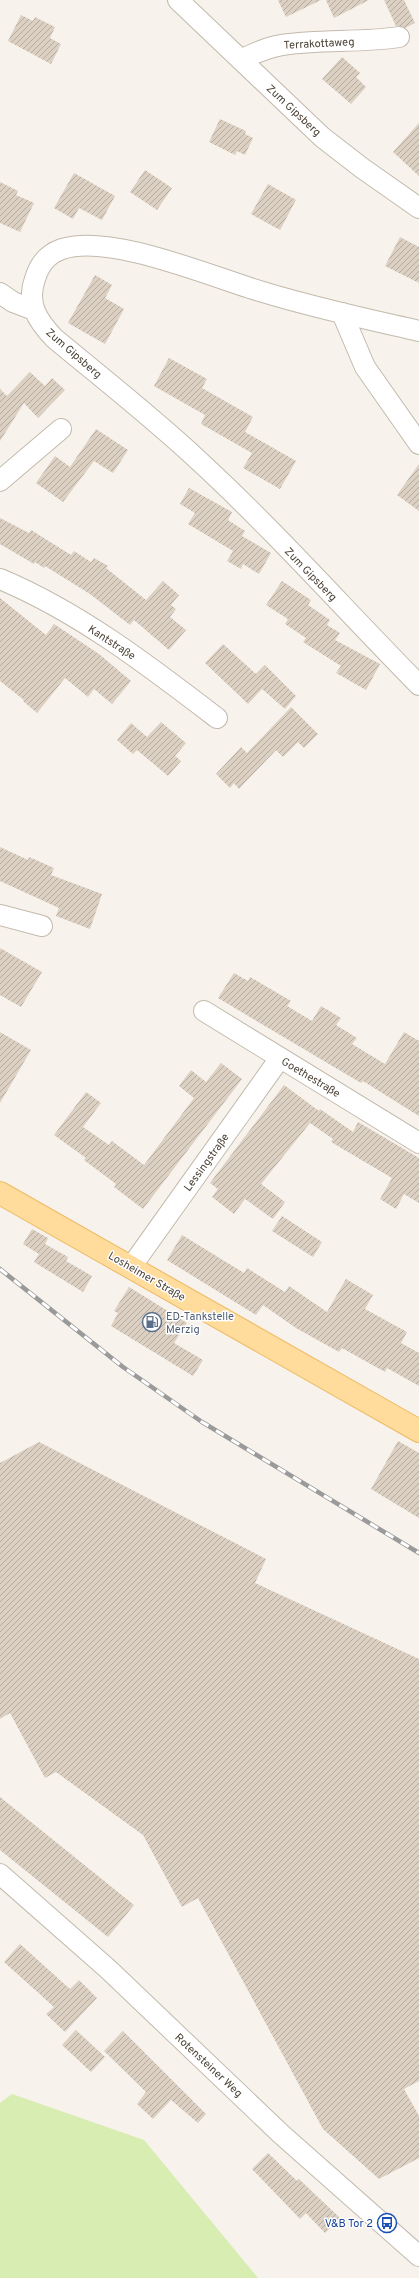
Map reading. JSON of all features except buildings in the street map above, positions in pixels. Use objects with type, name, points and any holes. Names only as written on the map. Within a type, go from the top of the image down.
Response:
[{"type":"main road","name":"Losheimer Straße","points":[[0,1194],[419,1431]]},
{"type":"street","name":"Zum Gipsberg","points":[[178,0],[242,59],[281,99],[322,136],[362,168],[419,208]]},
{"type":"street","name":"Terrakottaweg","points":[[242,59],[264,49],[282,44],[376,40],[398,36]]},
{"type":"street","name":"Zum Gipsberg","points":[[419,331],[342,313],[263,292],[180,264],[114,248],[81,246],[61,249],[44,260],[33,283],[34,310],[40,322],[54,338],[159,425],[257,517],[419,685]]},
{"type":"street","points":[[0,293],[13,302],[34,310]]},
{"type":"street","points":[[342,313],[365,367],[419,444]]},
{"type":"street","points":[[0,481],[61,429]]},
{"type":"street","name":"Kantstraße","points":[[0,579],[67,612],[130,653],[217,718]]},
{"type":"street","points":[[0,915],[42,926]]},
{"type":"street","name":"Goethestraße","points":[[204,1011],[419,1143]]},
{"type":"street","name":"Lessingstraße","points":[[131,1267],[280,1058]]},
{"type":"street","name":"Rotensteiner Weg","points":[[0,1874],[108,1969],[281,2134],[419,2256]]},
{"type":"green space","points":[[12,2094],[144,2140],[258,2278],[0,2278],[0,2103]]},
{"type":"railway","points":[[0,1269],[123,1367],[202,1422],[419,1553]]},
{"type":"place","name":"ED-Tankstelle Merzig","points":[[152,1322]]},
{"type":"place","name":"V&B Tor 2","points":[[387,2223]]}]
